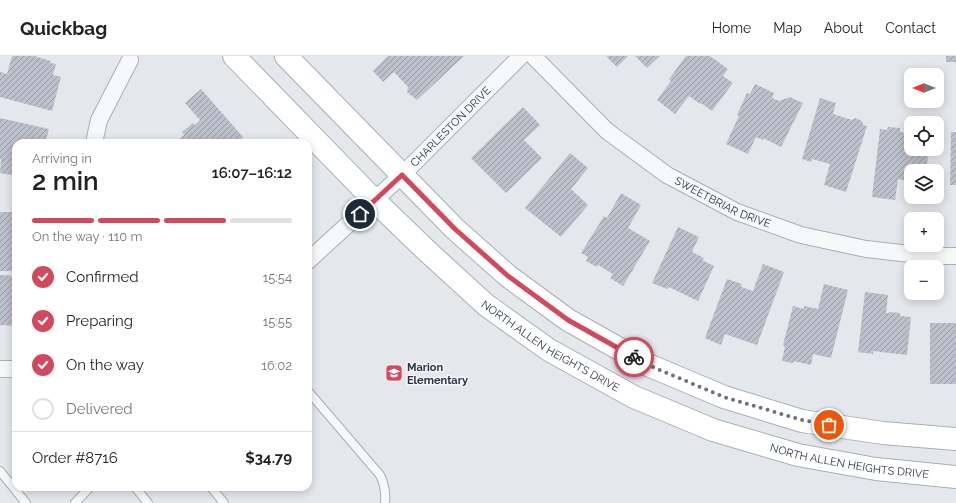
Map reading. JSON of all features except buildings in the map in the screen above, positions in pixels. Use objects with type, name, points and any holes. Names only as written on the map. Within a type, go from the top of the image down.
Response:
[{"type":"main road","name":"NORTH ALLEN HEIGHTS DRIVE","points":[[234,56],[374,200],[428,252],[486,305],[549,350],[634,397],[713,430],[798,455],[876,469],[956,477]]},
{"type":"main road","points":[[286,56],[455,229],[508,276],[568,320],[648,365],[724,397],[802,420],[883,433],[956,439]]},
{"type":"street","name":"CHARLESTON DRIVE","points":[[312,257],[402,175],[521,56]]},
{"type":"street","name":"SWEETBRIAR DRIVE","points":[[533,56],[607,132],[667,175],[737,212],[801,235],[866,250],[928,256],[956,256]]},
{"type":"street","points":[[95,139],[99,120],[130,60]]},
{"type":"street","points":[[0,369],[12,369]]},
{"type":"lane","points":[[312,396],[380,475],[384,482],[386,492],[385,503]]},
{"type":"lane","points":[[0,470],[12,485]]},
{"type":"lane","points":[[17,491],[26,503]]},
{"type":"lane","points":[[75,503],[86,491]]},
{"type":"lane","points":[[138,491],[148,503]]},
{"type":"lane","points":[[214,491],[224,503]]},
{"type":"way so far","points":[[634,357],[648,365],[724,397],[802,420],[829,425]]},
{"type":"place","name":"Marion Elementary","points":[[394,373]]},
{"type":"route","points":[[360,214],[402,175],[455,229],[508,276],[568,320],[634,357]]}]
